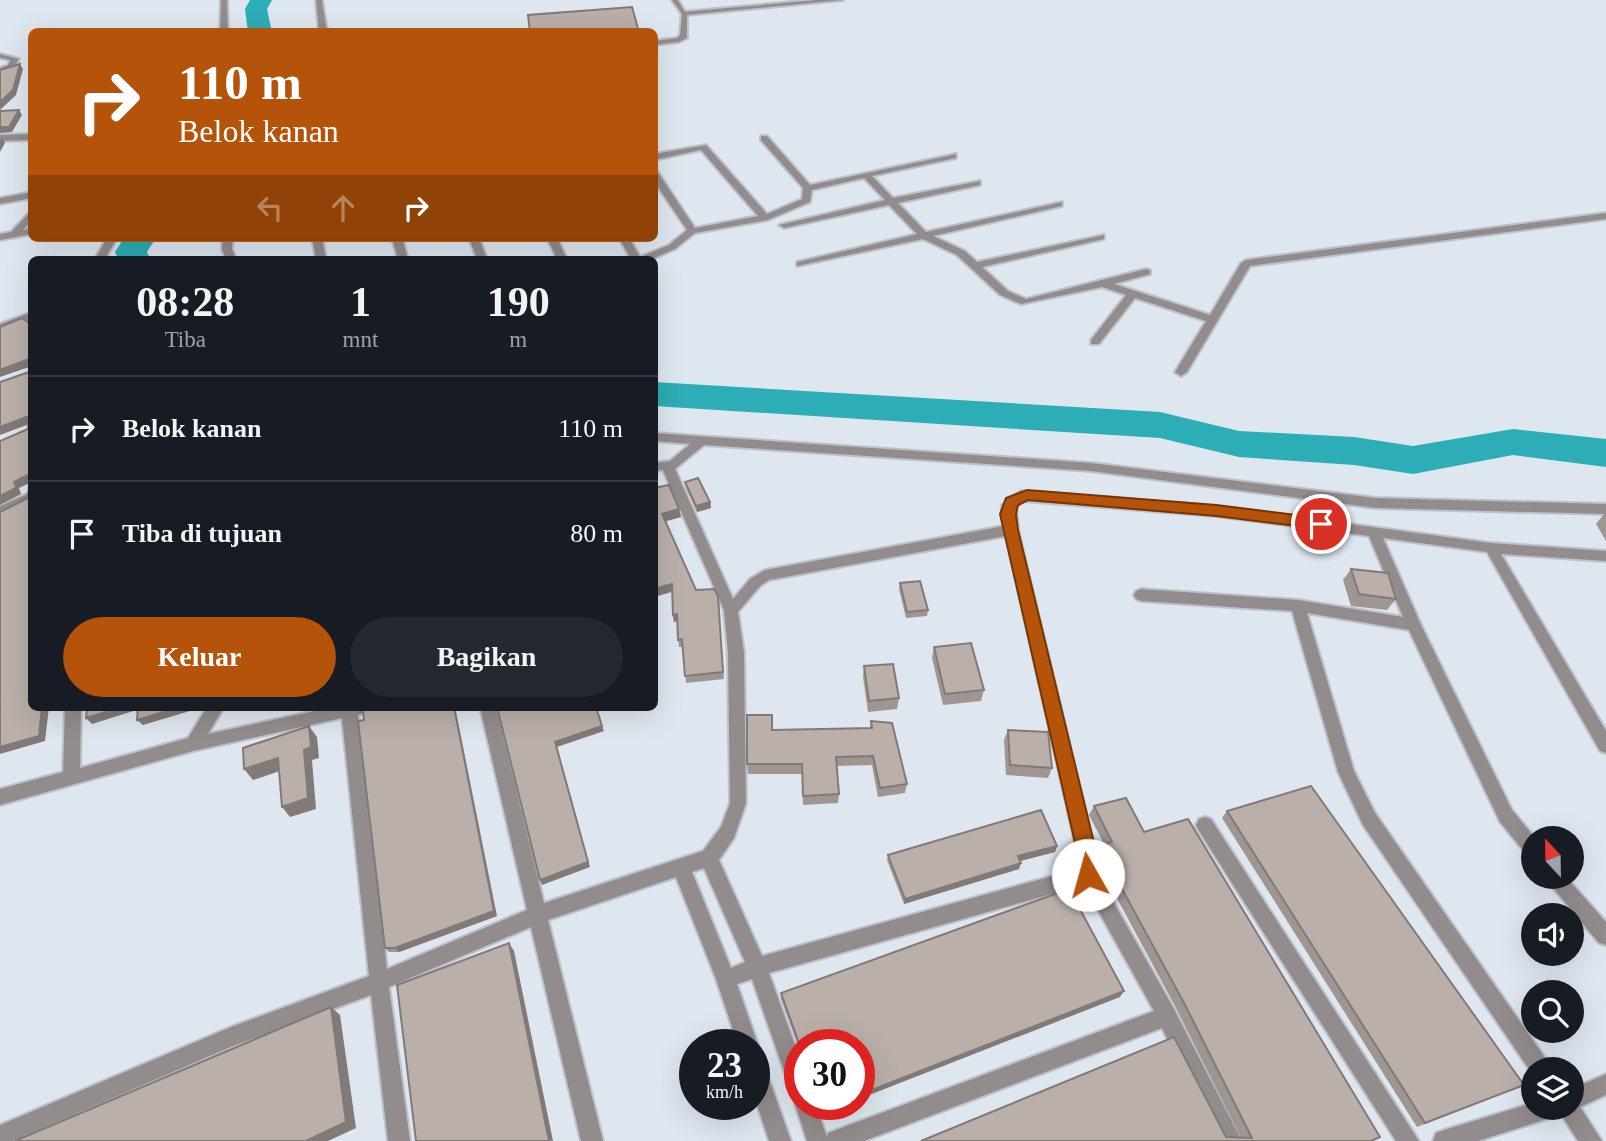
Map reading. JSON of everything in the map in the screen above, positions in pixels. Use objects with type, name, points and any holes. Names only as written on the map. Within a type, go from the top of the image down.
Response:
[{"type":"street","points":[[224,0],[224,28]]},
{"type":"street","points":[[318,0],[322,28]]},
{"type":"street","points":[[658,43],[679,40],[684,36],[684,13],[675,0]]},
{"type":"street","points":[[684,13],[840,0]]},
{"type":"street","points":[[0,56],[15,59],[11,66],[0,71]]},
{"type":"street","points":[[0,138],[28,137]]},
{"type":"street","points":[[651,256],[671,247],[692,231],[765,218],[807,200],[808,188],[764,138]]},
{"type":"street","points":[[658,156],[703,147],[765,218]]},
{"type":"street","points":[[808,188],[953,156]]},
{"type":"street","points":[[866,175],[923,236],[961,253],[1004,293],[1025,302],[1146,272]]},
{"type":"street","points":[[658,179],[692,231]]},
{"type":"street","points":[[784,225],[977,183]]},
{"type":"street","points":[[0,201],[28,196]]},
{"type":"street","points":[[801,264],[1059,204]]},
{"type":"street","points":[[1181,372],[1246,263],[1606,216]]},
{"type":"street","points":[[15,233],[28,218]]},
{"type":"street","points":[[0,237],[28,231]]},
{"type":"street","points":[[975,266],[1101,237]]},
{"type":"street","points":[[1102,284],[1212,319]]},
{"type":"street","points":[[1095,342],[1132,294]]},
{"type":"street","points":[[0,328],[28,317]]},
{"type":"street","points":[[658,437],[698,444],[1091,467],[1376,503],[1606,509]]},
{"type":"street","points":[[0,1136],[231,1037],[379,982],[540,914],[709,858],[726,839],[738,803],[736,653],[730,610],[661,467],[698,444]]},
{"type":"street","points":[[1231,1141],[1167,1016],[1088,875],[1086,847],[1011,530],[1009,505],[1016,498],[1027,495],[1216,511],[1491,548],[1606,556]]},
{"type":"street","points":[[0,512],[28,498]]},
{"type":"street","points":[[730,610],[740,603],[758,579],[765,575],[1011,530]]},
{"type":"street","points":[[1373,531],[1414,625],[1506,816],[1521,834]]},
{"type":"street","points":[[1491,548],[1606,746]]},
{"type":"street","points":[[1141,595],[1298,607],[1414,625]]},
{"type":"street","points":[[1298,607],[1346,772],[1369,820],[1533,1057]]},
{"type":"street","points":[[71,777],[73,711]]},
{"type":"street","points":[[193,744],[214,711]]},
{"type":"street","points":[[0,797],[193,744],[341,711]]},
{"type":"street","points":[[354,711],[379,982],[399,1141]]},
{"type":"street","points":[[489,711],[540,914],[592,1141]]},
{"type":"street","points":[[1205,825],[1408,1141]]},
{"type":"street","points":[[709,858],[757,967],[784,1043]]},
{"type":"street","points":[[682,869],[726,979],[743,1029]]},
{"type":"street","points":[[726,979],[757,967],[1088,875]]},
{"type":"street","points":[[1565,889],[1606,936]]},
{"type":"street","points":[[836,1141],[1167,1016]]},
{"type":"street","points":[[1584,1094],[1606,1084]]},
{"type":"street","points":[[770,1111],[780,1141]]},
{"type":"street","points":[[1444,1141],[1521,1117]]},
{"type":"street","points":[[811,1120],[818,1141]]},
{"type":"street","points":[[1576,1120],[1591,1141]]},
{"type":"building","points":[[632,7],[638,28],[530,28],[528,15]]},
{"type":"building","points":[[20,64],[13,90],[0,102],[0,70]]},
{"type":"building","points":[[19,110],[9,127],[0,127],[0,111]]},
{"type":"building","points":[[22,318],[28,322],[28,359],[0,370],[0,327]]},
{"type":"building","points":[[28,372],[28,416],[0,427],[0,382]]},
{"type":"building","points":[[28,429],[28,475],[14,482],[16,488],[0,496],[0,441]]},
{"type":"building","points":[[698,478],[710,502],[696,506],[685,482]]},
{"type":"building","points":[[669,485],[679,509],[662,514],[696,590],[714,589],[718,596],[723,672],[685,676],[682,639],[678,640],[677,614],[673,615],[672,584],[658,588],[658,487]]},
{"type":"building","points":[[28,498],[28,711],[42,711],[39,736],[0,747],[0,512]]},
{"type":"building","points":[[1351,569],[1388,573],[1396,599],[1359,594]]},
{"type":"building","points":[[920,581],[928,610],[907,612],[900,583]]},
{"type":"building","points":[[971,643],[984,690],[945,694],[934,647]]},
{"type":"building","points":[[893,664],[899,698],[869,701],[864,666]]},
{"type":"building","points":[[87,711],[110,711],[86,718]]},
{"type":"building","points":[[138,711],[167,711],[137,720]]},
{"type":"building","points":[[363,711],[455,711],[494,911],[395,948],[385,948],[358,721],[364,720]]},
{"type":"building","points":[[498,711],[597,711],[602,726],[555,742],[588,862],[540,880]]},
{"type":"building","points":[[747,715],[772,715],[772,730],[872,728],[871,721],[892,723],[907,784],[880,788],[873,756],[836,757],[839,794],[803,796],[802,764],[747,764]]},
{"type":"building","points":[[309,726],[311,747],[304,750],[308,798],[282,807],[278,758],[244,769],[243,748]]},
{"type":"building","points":[[1008,730],[1048,732],[1052,768],[1010,765]]},
{"type":"building","points":[[1311,786],[1521,1081],[1521,1086],[1425,1123],[1227,811]]},
{"type":"building","points":[[1126,798],[1144,832],[1188,819],[1380,1137],[1371,1141],[921,1141],[1174,1037],[1226,1137],[1252,1138],[1183,1001],[1103,854],[1102,845],[1112,842],[1094,806]]},
{"type":"building","points":[[1041,810],[1057,846],[1018,856],[1021,863],[905,899],[888,855]]},
{"type":"building","points":[[1069,889],[1124,991],[875,1089],[875,1029],[794,1029],[781,993]]},
{"type":"building","points":[[509,943],[549,1141],[416,1141],[397,985]]},
{"type":"building","points":[[331,1007],[346,1122],[306,1141],[15,1141]]},
{"type":"waterway","points":[[259,28],[256,9],[261,0]]},
{"type":"waterway","points":[[133,256],[131,252],[137,242]]},
{"type":"waterway","points":[[658,394],[1160,425],[1239,444],[1354,451],[1413,460],[1513,442],[1606,453]]},
{"type":"route","points":[[1088,875],[1086,847],[1011,530],[1008,514],[1011,501],[1027,495],[1216,511],[1321,524]]}]
